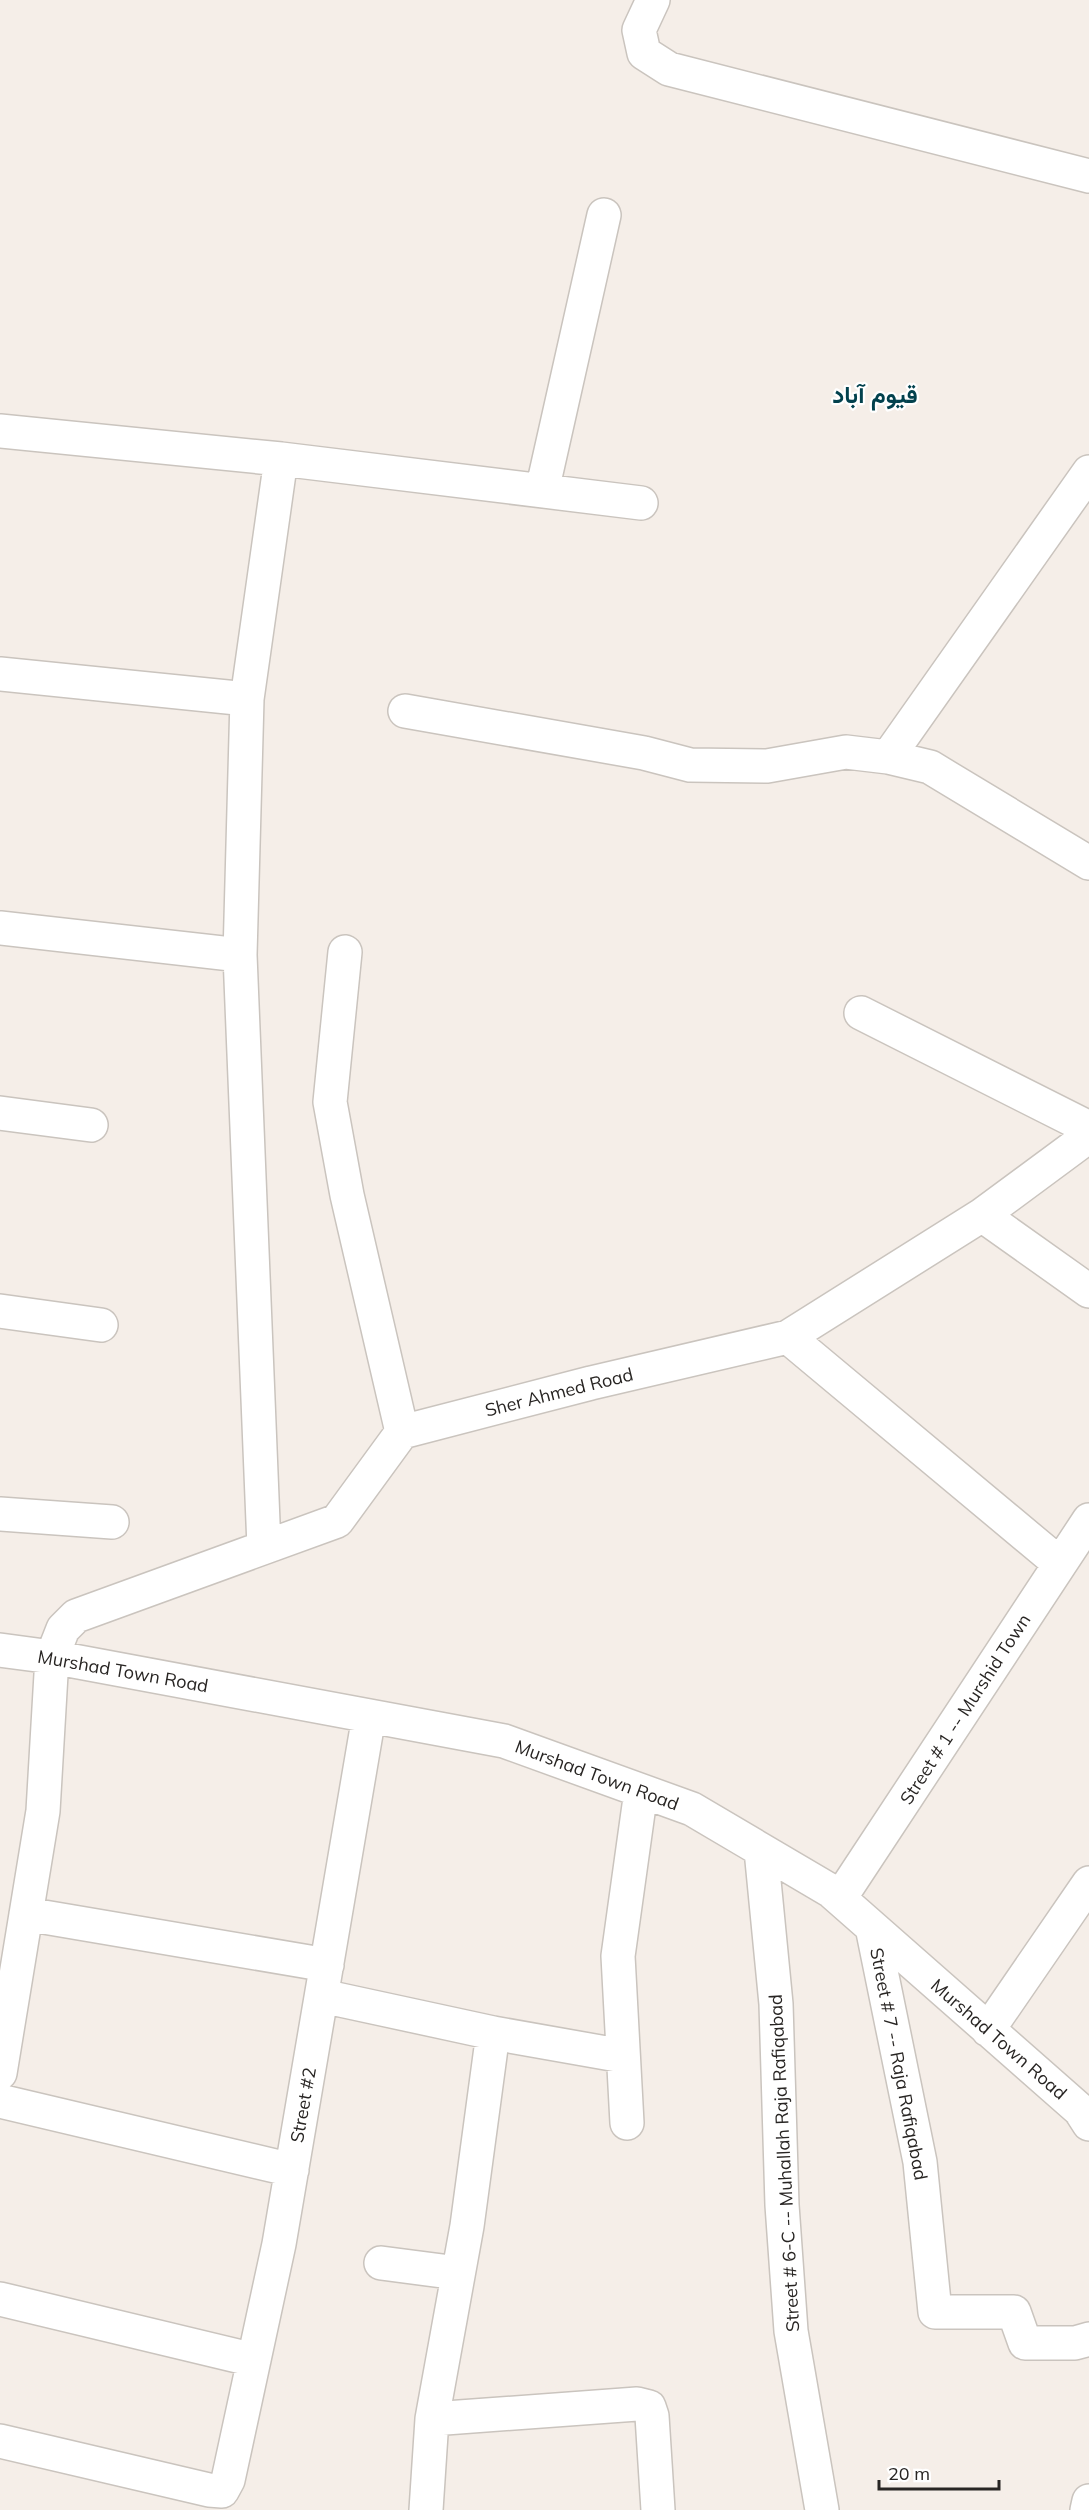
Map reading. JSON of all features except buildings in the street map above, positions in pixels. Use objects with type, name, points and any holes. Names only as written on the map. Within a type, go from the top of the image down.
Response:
[{"type":"street","points":[[653,0],[639,30],[644,53],[669,69],[1089,176]]},
{"type":"street","points":[[542,490],[604,215]]},
{"type":"street","points":[[0,431],[281,459],[641,503]]},
{"type":"street","points":[[264,1547],[240,955],[247,699],[281,459]]},
{"type":"street","points":[[888,757],[1089,472]]},
{"type":"street","points":[[0,674],[247,699]]},
{"type":"street","points":[[405,711],[644,753],[690,765],[767,766],[846,752],[888,757],[930,767],[1089,863]]},
{"type":"street","points":[[0,928],[240,955]]},
{"type":"street","points":[[0,2073],[43,1811],[52,1657],[63,1629],[76,1616],[337,1521],[402,1432],[347,1195],[330,1102],[345,952]]},
{"type":"street","points":[[861,1012],[1089,1128]]},
{"type":"street","points":[[0,1113],[91,1125]]},
{"type":"street","name":"Sher Ahmed Road","points":[[402,1432],[591,1383],[788,1337],[982,1215],[1089,1136]]},
{"type":"street","points":[[982,1215],[1089,1291]]},
{"type":"street","points":[[0,1311],[101,1325]]},
{"type":"street","points":[[788,1337],[1060,1564]]},
{"type":"street","points":[[0,1514],[112,1522]]},
{"type":"street","name":"Street # 1 -- Murshid Town","points":[[840,1898],[1089,1520]]},
{"type":"street","name":"Murshad Town Road","points":[[0,1650],[52,1657],[504,1741],[692,1809],[840,1898],[988,2030],[1086,2110]]},
{"type":"street","name":"Street #2","points":[[0,2441],[209,2490],[222,2491],[228,2480],[279,2244],[369,1716]]},
{"type":"street","points":[[627,2123],[618,1956],[641,1791]]},
{"type":"street","name":"Street # 6-C -- Muhallah Raja Rafiqabad","points":[[761,1850],[776,2004],[782,2205],[791,2331],[822,2510]]},
{"type":"street","points":[[988,2030],[1089,1883]]},
{"type":"street","points":[[26,1914],[324,1981],[493,2033],[624,2056]]},
{"type":"street","name":"Street # 7 -- Raja Rafiqabad","points":[[872,1927],[920,2162],[935,2312],[1014,2312],[1025,2343],[1075,2343],[1089,2339]]},
{"type":"street","points":[[426,2510],[432,2419],[458,2273],[493,2033]]},
{"type":"street","points":[[0,2102],[292,2170]]},
{"type":"street","points":[[381,2263],[458,2273]]},
{"type":"street","points":[[0,2299],[254,2360]]},
{"type":"street","points":[[432,2419],[637,2404],[649,2407],[652,2416],[658,2510]]},
{"type":"street","points":[[1087,2510],[1089,2501]]},
{"type":"district","name":"قیوم آباد","points":[[875,394]]}]
